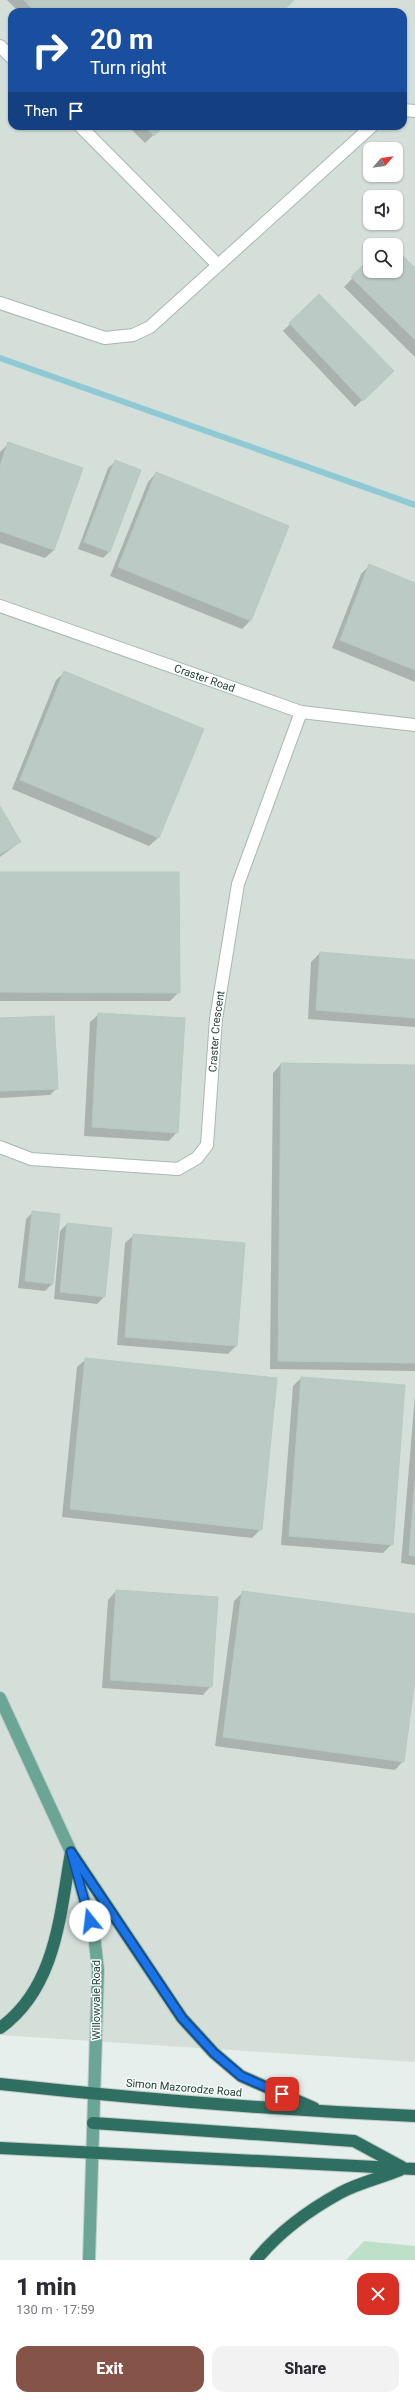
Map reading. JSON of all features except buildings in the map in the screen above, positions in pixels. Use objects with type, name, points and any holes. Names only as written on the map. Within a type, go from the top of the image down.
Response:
[{"type":"highway","points":[[0,2028],[25,2005],[43,1976],[55,1941],[71,1852]]},
{"type":"highway","points":[[71,1852],[182,2018],[214,2053],[241,2076],[323,2112]]},
{"type":"highway","name":"Simon Mazorodze Road","points":[[0,2084],[94,2094],[323,2112],[415,2116]]},
{"type":"highway","points":[[93,2123],[354,2141],[410,2169]]},
{"type":"highway","points":[[0,2148],[92,2154],[410,2169]]},
{"type":"highway","points":[[256,2260],[268,2246],[305,2216],[340,2193],[410,2169]]},
{"type":"main road","name":"Willowvale Road","points":[[0,1698],[71,1852],[94,1934],[98,1970],[89,2260]]},
{"type":"street","points":[[0,46],[8,54]]},
{"type":"street","points":[[84,130],[217,264]]},
{"type":"street","points":[[0,302],[104,338],[133,335],[150,326],[217,264],[368,130]]},
{"type":"street","name":"Craster Road","points":[[0,606],[301,712],[415,725]]},
{"type":"street","name":"Craster Crescent","points":[[0,1147],[32,1159],[178,1169],[197,1158],[207,1145],[216,1019],[238,884],[301,712]]},
{"type":"shaded area","points":[[0,0],[415,0],[415,2062],[0,2035]]},
{"type":"green space","points":[[364,2241],[415,2246],[415,2260],[346,2260]]},
{"type":"waterway","points":[[0,358],[415,505]]},
{"type":"route","points":[[90,1921],[71,1852],[182,2018],[214,2053],[241,2076],[282,2094]]}]
